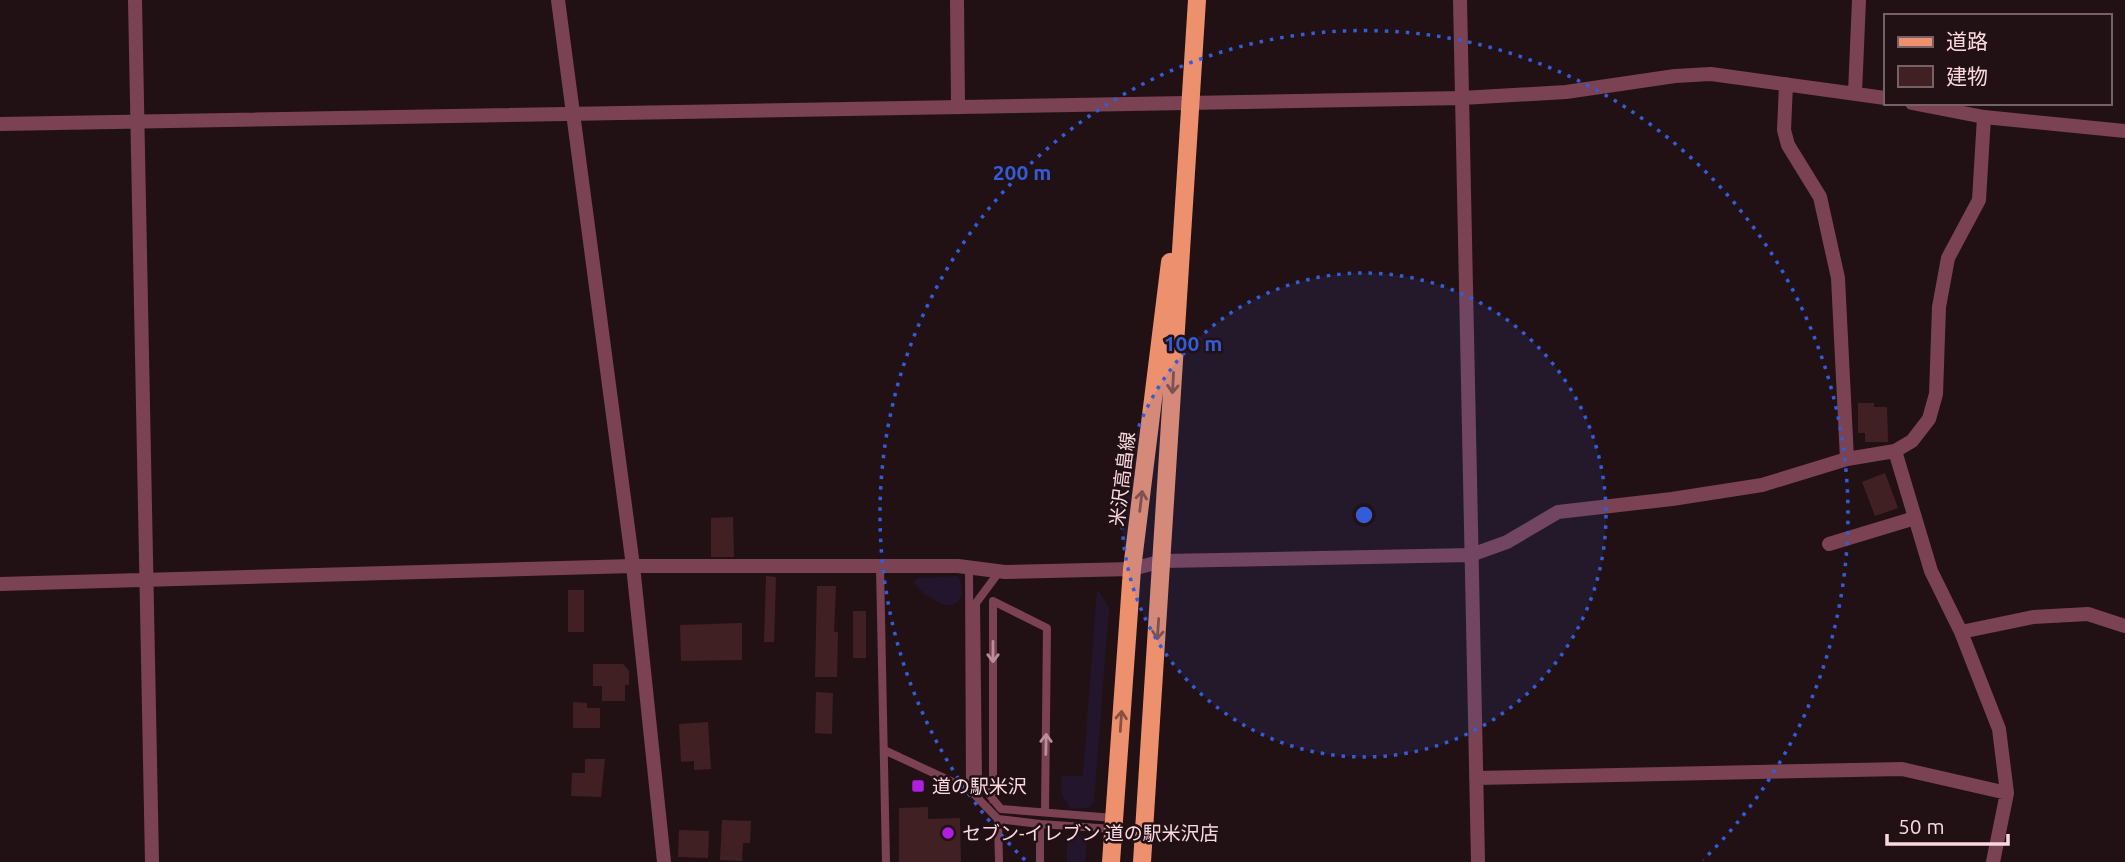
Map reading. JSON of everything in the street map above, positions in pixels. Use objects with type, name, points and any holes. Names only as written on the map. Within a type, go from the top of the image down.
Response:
[{"type":"main road","name":"米沢高畠線","points":[[1142,862],[1197,0]]},
{"type":"main road","name":"米沢高畠線","points":[[1111,862],[1132,569],[1190,103]]},
{"type":"street","points":[[135,0],[152,862]]},
{"type":"street","points":[[558,0],[633,566],[664,862]]},
{"type":"street","points":[[957,0],[958,106]]},
{"type":"street","points":[[1460,0],[1478,862]]},
{"type":"street","points":[[1855,93],[1859,0]]},
{"type":"street","points":[[0,124],[1462,98],[1566,92],[1675,76],[1711,74],[1884,98]]},
{"type":"street","points":[[1786,84],[1783,130],[1788,145],[1820,197],[1838,278],[1847,459]]},
{"type":"street","points":[[1922,105],[1984,117],[2125,131]]},
{"type":"street","points":[[0,584],[633,566],[969,567],[999,572],[1132,569],[1163,561],[1471,555],[1507,542],[1558,512],[1762,485],[1847,459],[1895,451],[1912,441],[1929,419],[1936,394],[1940,307],[1948,258],[1979,200],[1984,117]]},
{"type":"street","points":[[1895,451],[1931,571],[1961,632],[1999,729],[2007,793],[1993,862]]},
{"type":"street","points":[[1829,544],[1915,518]]},
{"type":"street","points":[[1961,632],[2033,617],[2088,614],[2125,626]]},
{"type":"street","points":[[1476,778],[1902,769],[2007,793]]},
{"type":"lane","points":[[969,567],[970,790]]},
{"type":"lane","points":[[880,568],[886,862]]},
{"type":"lane","points":[[999,572],[976,603],[978,781],[1001,809],[1045,812],[1114,823]]},
{"type":"lane","points":[[993,800],[993,601],[1047,628],[1045,812]]},
{"type":"lane","points":[[884,750],[970,790],[998,819],[1040,824],[1114,823]]},
{"type":"lane","points":[[998,819],[999,862]]},
{"type":"lane","points":[[1040,824],[1040,862]]},
{"type":"shaded area","points":[[957,576],[962,595],[957,603],[952,605],[933,599],[914,582],[918,578]]},
{"type":"shaded area","points":[[1097,589],[1109,607],[1094,803],[1088,808],[1071,809],[1062,795],[1061,776],[1083,776]]},
{"type":"shaded area","points":[[1067,835],[1087,836],[1085,862],[1067,862]]},
{"type":"building","points":[[1858,403],[1874,403],[1874,407],[1887,407],[1888,442],[1865,442],[1865,433],[1858,433]]},
{"type":"building","points":[[1885,473],[1898,508],[1875,516],[1862,482]]},
{"type":"building","points":[[733,517],[734,557],[711,557],[711,518]]},
{"type":"building","points":[[766,576],[776,577],[774,642],[764,642]]},
{"type":"building","points":[[817,586],[836,586],[834,632],[838,632],[837,677],[815,677]]},
{"type":"building","points":[[568,590],[584,590],[584,632],[568,632]]},
{"type":"building","points":[[853,611],[866,611],[866,658],[853,658]]},
{"type":"building","points":[[742,623],[742,660],[681,661],[680,625]]},
{"type":"building","points":[[593,664],[623,664],[629,671],[629,685],[625,685],[625,701],[602,701],[602,686],[593,686]]},
{"type":"building","points":[[816,692],[833,693],[832,734],[815,733]]},
{"type":"building","points":[[573,702],[587,703],[587,708],[600,708],[600,728],[573,728]]},
{"type":"building","points":[[708,722],[711,769],[694,770],[694,761],[681,762],[679,724]]},
{"type":"building","points":[[585,759],[605,759],[601,797],[571,796],[572,773],[585,773]]},
{"type":"building","points":[[928,807],[928,819],[960,818],[961,862],[899,862],[899,808]]},
{"type":"building","points":[[722,820],[751,821],[750,843],[743,843],[742,861],[720,860]]},
{"type":"building","points":[[679,830],[709,831],[708,858],[678,857]]},
{"type":"place","name":"道の駅米沢","points":[[918,786]]},
{"type":"place","name":"セブン-イレブン 道の駅米沢店","points":[[948,833]]}]
